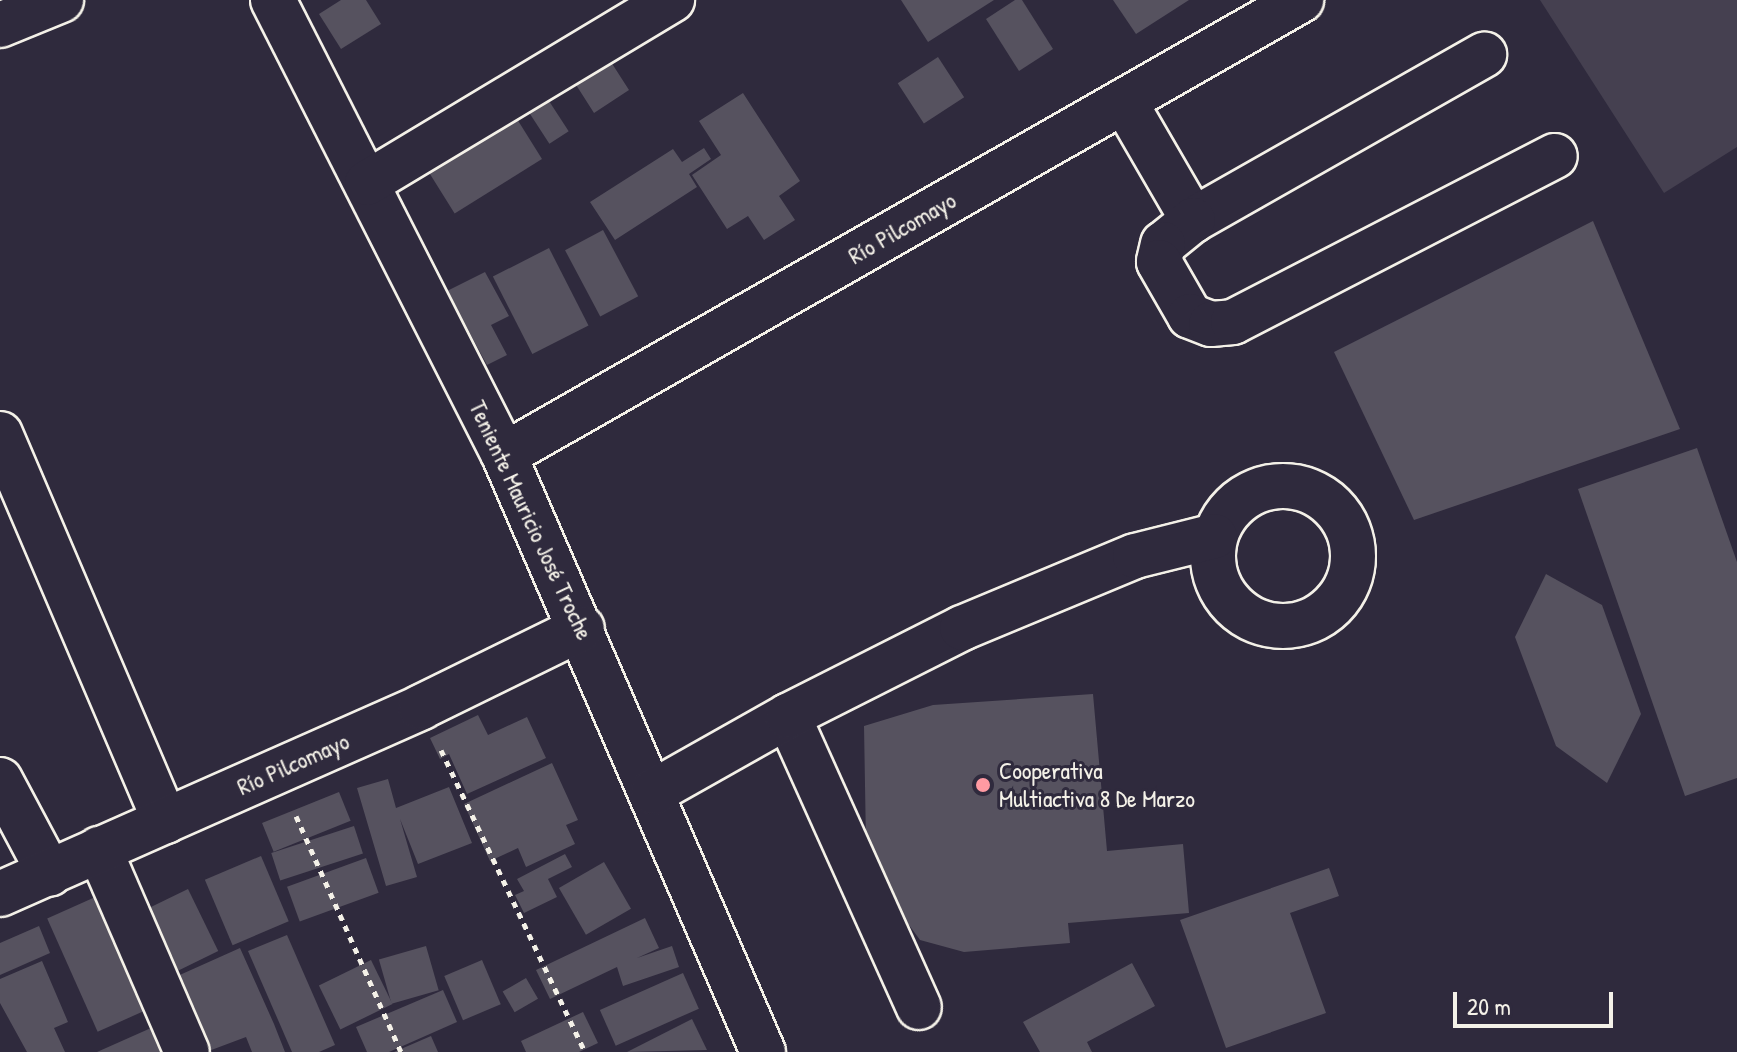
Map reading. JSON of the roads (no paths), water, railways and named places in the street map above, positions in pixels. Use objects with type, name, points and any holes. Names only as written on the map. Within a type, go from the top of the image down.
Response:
[{"type":"street","points":[[0,25],[61,0]]},
{"type":"street","name":"Teniente Mauricio José Troche","points":[[273,0],[504,455],[582,628],[763,1052]]},
{"type":"street","points":[[367,183],[672,0]]},
{"type":"street","name":"Río Pilcomayo","points":[[504,455],[1301,0]]},
{"type":"street","points":[[1484,55],[1193,220],[1163,244],[1159,262],[1190,316],[1211,324],[1233,322],[1555,156]]},
{"type":"street","points":[[1124,101],[1193,220]]},
{"type":"street","points":[[0,434],[165,821]]},
{"type":"street","points":[[653,792],[788,716],[1005,610],[1135,556],[1215,536]]},
{"type":"street","name":"Río Pilcomayo","points":[[0,894],[421,707],[582,628]]},
{"type":"street","points":[[788,716],[919,1007]]},
{"type":"street","points":[[0,780],[50,874]]},
{"type":"street","points":[[99,849],[187,1052]]},
{"type":"place","name":"Cooperativa Multiactiva 8 De Marzo","points":[[983,785]]}]
